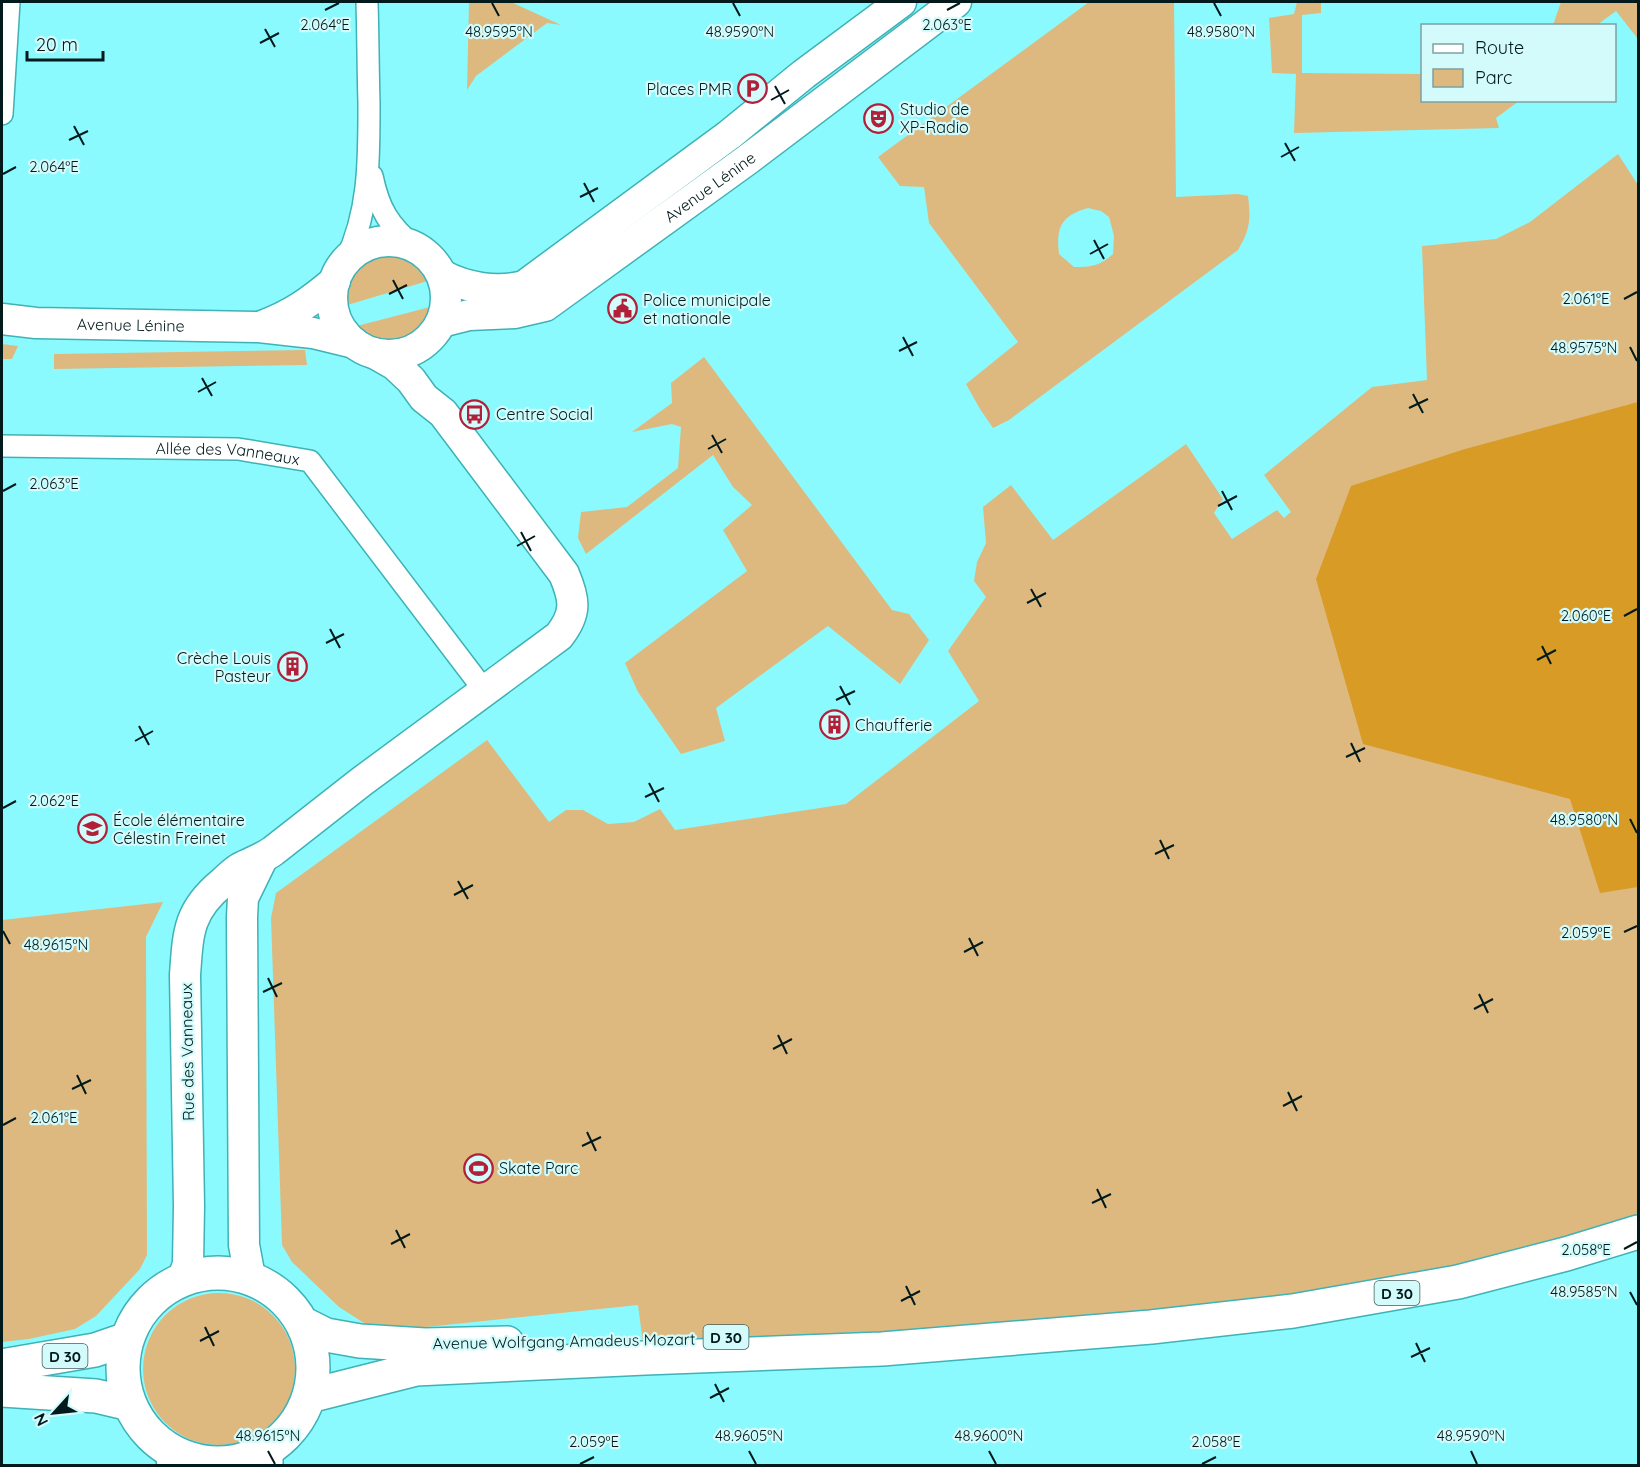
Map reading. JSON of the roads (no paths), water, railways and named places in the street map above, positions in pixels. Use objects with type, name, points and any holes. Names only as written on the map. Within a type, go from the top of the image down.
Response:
[{"type":"main road","name":"Avenue Wolfgang Amadeus Mozart","points":[[309,1396],[416,1369],[882,1349],[1151,1327],[1293,1311],[1458,1282],[1566,1254],[1638,1232]]},
{"type":"main road","points":[[216,1272],[250,1277],[278,1293],[304,1324],[313,1356],[309,1396],[296,1423],[272,1456],[223,1462],[167,1458],[130,1404],[123,1371],[127,1339],[145,1306],[183,1278],[216,1272]]},
{"type":"main road","name":"Avenue Wolfgang Amadeus Mozart","points":[[304,1324],[326,1335],[350,1340],[425,1345],[1151,1327]]},
{"type":"main road","name":"D 30","points":[[2,1366],[95,1350],[127,1339]]},
{"type":"main road","points":[[2,1390],[96,1396],[130,1404]]},
{"type":"street","points":[[2,114],[9,2]]},
{"type":"street","points":[[367,2],[370,164],[362,220],[355,242],[340,272],[333,304],[335,315],[339,326],[364,348],[395,365],[411,380],[424,398],[443,413]]},
{"type":"street","name":"Avenue Lénine","points":[[442,275],[457,284],[476,287],[508,290],[524,286],[720,142],[804,74],[901,2]]},
{"type":"street","name":"Avenue Lénine","points":[[437,329],[469,315],[515,313],[545,306],[747,160],[956,2]]},
{"type":"street","points":[[370,164],[376,197],[384,214],[397,232],[432,260],[442,275],[446,291],[446,307],[425,358],[428,378],[443,413]]},
{"type":"street","points":[[340,272],[365,246],[383,241],[400,242],[414,247]]},
{"type":"street","name":"Avenue Lénine","points":[[259,327],[284,318],[304,307],[340,272]]},
{"type":"street","name":"Avenue Lénine","points":[[2,319],[36,323],[259,327],[313,333],[364,348]]},
{"type":"street","points":[[364,348],[388,355],[406,352],[420,346],[437,329]]},
{"type":"street","name":"Rue des Vanneaux","points":[[183,1278],[188,1264],[189,1215],[185,975],[191,927],[196,910],[214,890],[239,869],[262,859],[361,782],[559,636],[567,625],[573,609],[572,594],[564,574],[443,413]]},
{"type":"street","name":"Allée des Vanneaux","points":[[2,446],[238,449],[310,461],[484,690]]},
{"type":"street","name":"Rue des Vanneaux","points":[[250,1277],[244,1245],[242,917],[243,898],[262,859]]},
{"type":"place","name":"Places PMR","points":[[753,89]]},
{"type":"place","name":"Studio de XP-Radio","points":[[879,118]]},
{"type":"place","name":"Police municipale et nationale","points":[[622,309]]},
{"type":"place","name":"Centre Social","points":[[475,414]]},
{"type":"place","name":"Crèche Louis Pasteur","points":[[292,667]]},
{"type":"place","name":"Chaufferie","points":[[834,725]]},
{"type":"place","name":"École élémentaire Célestin Freinet","points":[[92,829]]},
{"type":"place","name":"Skate Parc","points":[[478,1168]]}]
